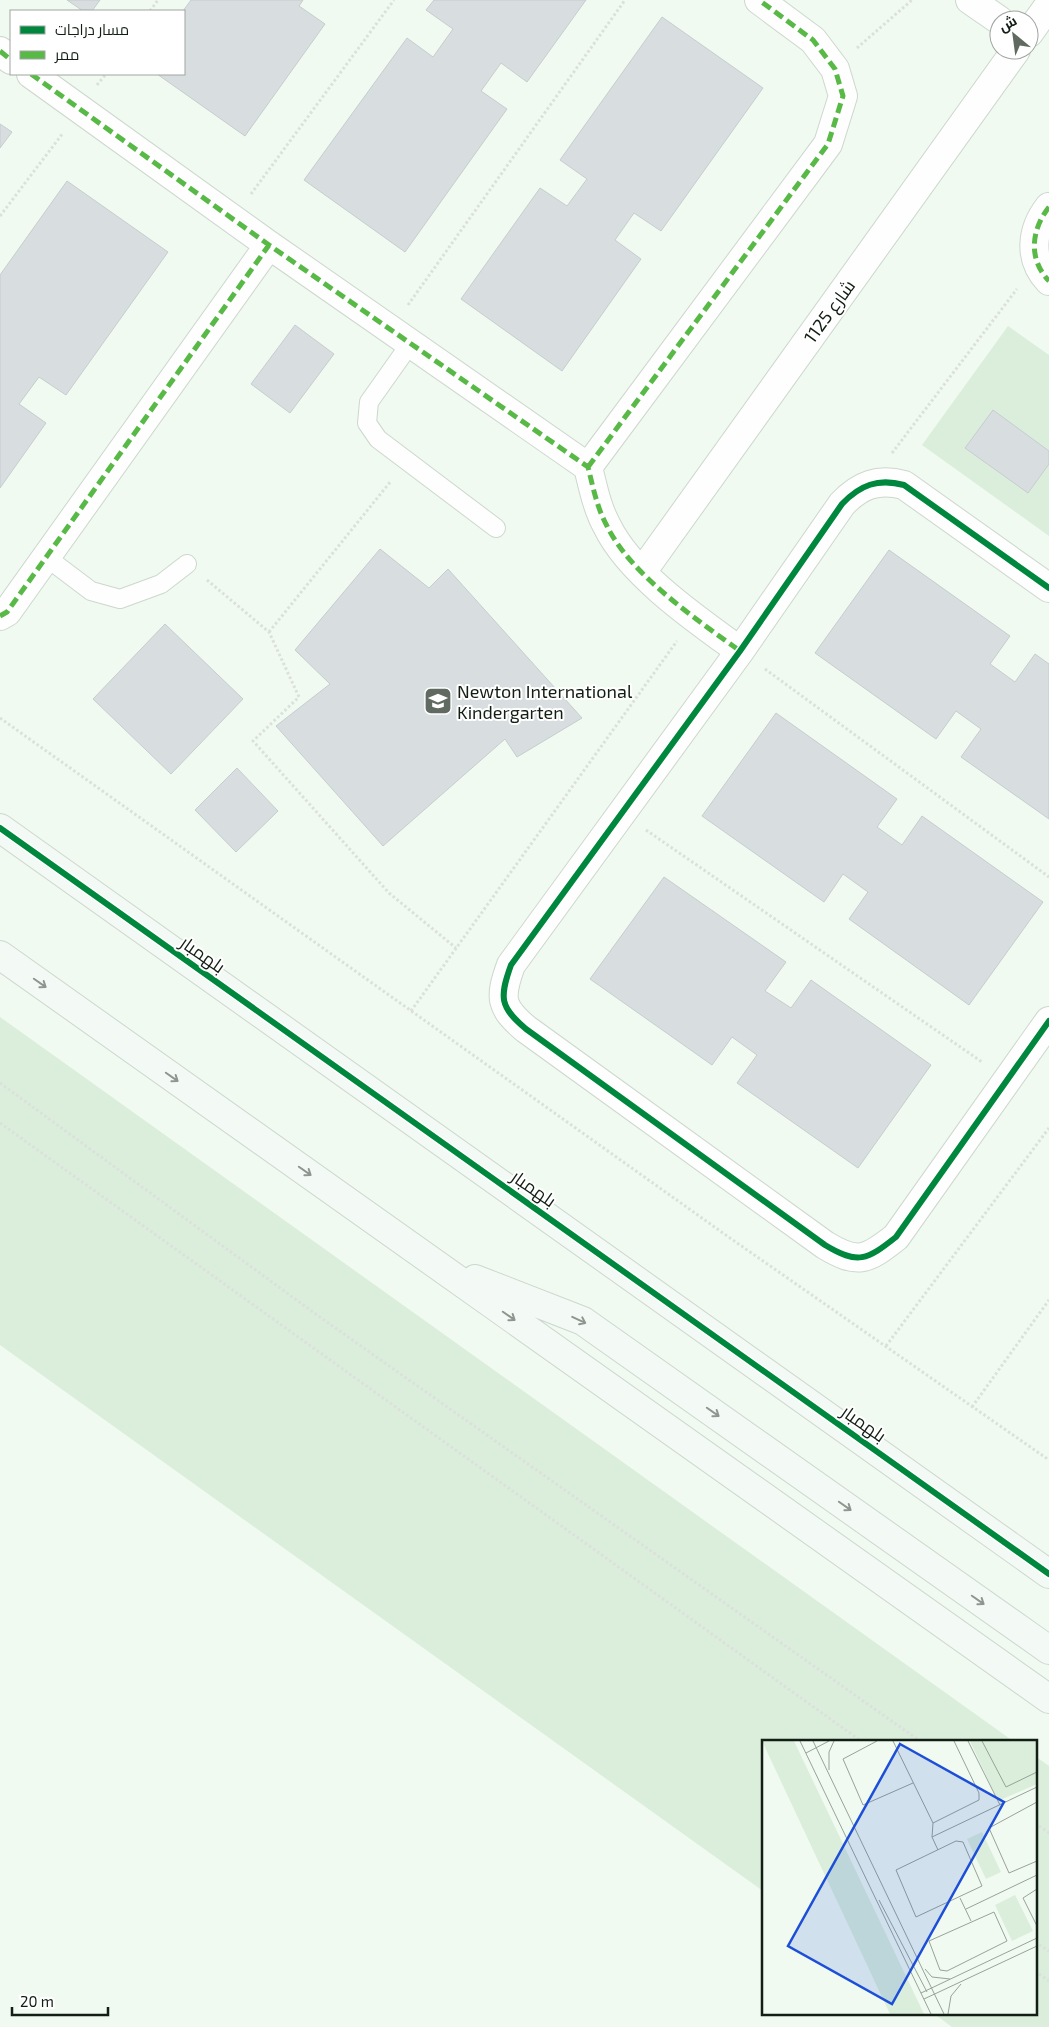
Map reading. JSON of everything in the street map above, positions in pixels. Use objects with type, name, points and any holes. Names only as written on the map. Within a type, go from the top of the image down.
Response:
[{"type":"street","points":[[588,467],[828,144],[843,96],[835,69],[813,40],[759,0]]},
{"type":"street","points":[[970,0],[989,13]]},
{"type":"street","points":[[1039,20],[1049,6]]},
{"type":"street","name":"شارع 1125","points":[[642,572],[1009,60]]},
{"type":"street","points":[[32,75],[270,246],[588,467],[596,498],[607,527],[642,572],[694,618],[740,651]]},
{"type":"street","points":[[1043,272],[1034,240],[1037,226],[1049,207]]},
{"type":"street","points":[[0,616],[7,612],[270,246]]},
{"type":"street","points":[[1049,588],[904,485],[892,482],[869,483],[851,494],[842,504],[740,651],[511,965],[503,986],[504,1004],[513,1018],[526,1030],[825,1245],[844,1256],[858,1258],[873,1253],[896,1237],[1049,1021]]},
{"type":"street","name":"بلهمبار","points":[[0,828],[987,1528],[1049,1574]]},
{"type":"street","points":[[0,955],[1049,1699]]},
{"type":"street","points":[[436,1264],[583,1320],[1049,1650]]},
{"type":"street","points":[[987,1528],[1049,1564]]},
{"type":"lane","points":[[400,337],[369,402],[367,423],[378,439],[496,528]]},
{"type":"lane","points":[[46,557],[91,591],[120,598],[161,584],[187,564]]},
{"type":"path","points":[[233,219],[394,0]]},
{"type":"path","points":[[400,337],[625,0]]},
{"type":"path","points":[[835,69],[912,0]]},
{"type":"path","points":[[0,216],[105,75]]},
{"type":"path","points":[[869,483],[1043,272]]},
{"type":"path","points":[[269,632],[407,461]]},
{"type":"path","points":[[187,564],[269,632],[299,697],[253,741],[389,892],[456,948]]},
{"type":"path","points":[[411,1011],[694,618]]},
{"type":"path","points":[[740,651],[1049,877]]},
{"type":"path","points":[[0,718],[722,1233],[1049,1460]]},
{"type":"path","points":[[621,813],[1008,1080]]},
{"type":"path","points":[[0,1083],[317,1315],[919,1740]]},
{"type":"path","points":[[0,1123],[860,1740]]},
{"type":"path","points":[[886,1346],[1049,1128]]},
{"type":"path","points":[[972,1407],[1049,1300]]},
{"type":"path","points":[[1036,1824],[1049,1833]]},
{"type":"path","points":[[1036,1943],[1049,1951]]},
{"type":"path","points":[[1036,1972],[1049,1981]]},
{"type":"green space","points":[[1008,326],[1049,355],[1049,536],[922,445]]},
{"type":"green space","points":[[0,1017],[1012,1740],[762,1740],[762,1890],[0,1345]]},
{"type":"green space","points":[[1036,1757],[1049,1766],[1049,2027],[952,2027],[934,2014],[1036,2014]]},
{"type":"building","points":[[67,0],[100,0],[93,10],[82,10]]},
{"type":"building","points":[[191,0],[303,0],[299,6],[325,24],[245,136],[158,75],[185,75],[184,10]]},
{"type":"building","points":[[434,0],[586,0],[527,82],[501,63],[481,91],[507,109],[405,252],[304,180],[407,38],[433,57],[453,29],[426,10]]},
{"type":"building","points":[[662,17],[763,88],[661,231],[634,213],[615,240],[641,259],[562,371],[461,299],[540,188],[567,206],[587,179],[560,160]]},
{"type":"building","points":[[0,124],[12,132],[0,148]]},
{"type":"building","points":[[67,181],[168,252],[66,395],[39,377],[19,404],[46,423],[0,488],[0,275]]},
{"type":"building","points":[[295,325],[334,354],[290,413],[251,384]]},
{"type":"building","points":[[993,410],[1049,451],[1049,464],[1028,493],[965,448]]},
{"type":"building","name":"Newton International Kindergarten","points":[[380,549],[429,588],[448,569],[582,718],[517,757],[505,739],[383,846],[276,726],[330,684],[295,650]]},
{"type":"building","points":[[889,550],[1010,636],[990,664],[1015,682],[1035,654],[1049,664],[1049,819],[961,757],[981,729],[956,711],[936,739],[815,653]]},
{"type":"building","points":[[165,624],[243,699],[171,774],[93,699]]},
{"type":"building","points":[[776,713],[897,799],[877,827],[902,845],[922,816],[1043,902],[969,1005],[849,919],[868,892],[843,874],[824,902],[702,816]]},
{"type":"building","points":[[237,768],[278,811],[236,852],[195,810]]},
{"type":"building","points":[[664,877],[786,962],[765,991],[791,1008],[811,980],[931,1065],[858,1168],[737,1083],[757,1055],[732,1037],[712,1065],[590,979]]},
{"type":"marked path","points":[[588,467],[828,144],[843,96],[835,69],[813,40],[759,0]]},
{"type":"marked path","points":[[0,51],[10,59]]},
{"type":"marked path","points":[[32,75],[269,245],[588,467],[604,519],[618,544],[631,561],[666,595],[740,651]]},
{"type":"marked path","points":[[1049,207],[1038,225],[1034,244],[1038,263],[1049,281]]},
{"type":"marked path","points":[[0,616],[7,612],[269,245]]},
{"type":"cycle path","points":[[1049,588],[904,485],[886,482],[878,483],[863,488],[849,497],[842,504],[740,651],[511,965],[504,994],[507,1008],[526,1029],[825,1245],[854,1257],[869,1255],[896,1237],[1049,1021]]},
{"type":"cycle path","points":[[0,828],[1049,1574]]},
{"type":"place","name":"Newton International Kindergarten","points":[[438,701]]}]
